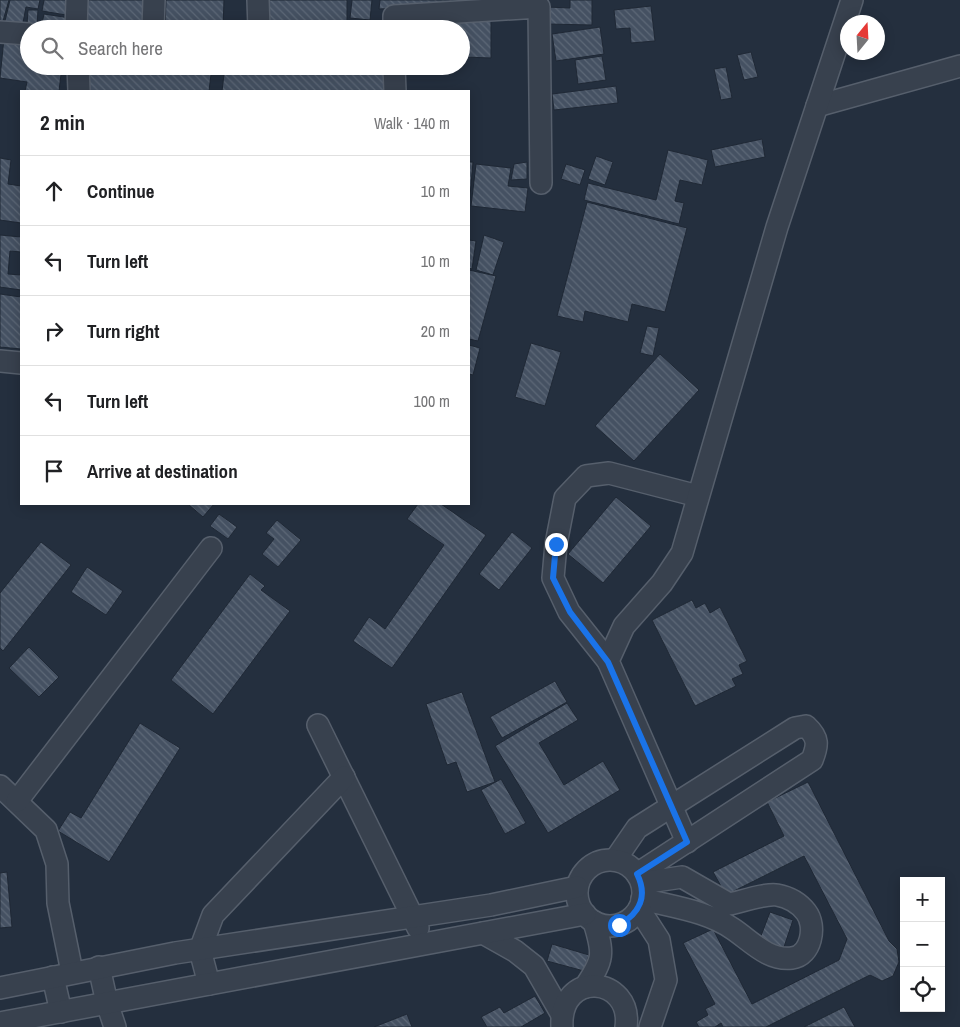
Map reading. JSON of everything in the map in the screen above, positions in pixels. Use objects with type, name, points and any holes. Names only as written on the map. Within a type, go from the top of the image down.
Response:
[{"type":"street","points":[[76,20],[77,0]]},
{"type":"street","points":[[153,20],[154,0]]},
{"type":"street","points":[[258,0],[259,20]]},
{"type":"street","points":[[608,662],[624,626],[662,583],[682,553],[778,227],[852,0]]},
{"type":"street","points":[[394,20],[394,16],[539,7],[541,183]]},
{"type":"street","points":[[0,32],[20,33]]},
{"type":"street","points":[[817,106],[960,66]]},
{"type":"street","points":[[79,75],[80,90]]},
{"type":"street","points":[[394,75],[395,90]]},
{"type":"street","points":[[0,362],[20,363]]},
{"type":"street","points":[[687,842],[670,807],[608,662],[570,612],[553,578],[556,544],[565,498],[586,476],[609,473],[698,496]]},
{"type":"street","points":[[17,801],[210,548]]},
{"type":"street","points":[[318,725],[425,944]]},
{"type":"street","points":[[3,1024],[483,933],[590,918],[608,926],[619,925],[631,918],[640,891],[687,842],[812,760],[818,745],[815,734],[806,726],[795,728],[636,828],[615,860]]},
{"type":"street","points":[[209,984],[200,950],[213,915],[344,777]]},
{"type":"street","points":[[0,786],[46,830],[57,864],[62,975],[60,1012]]},
{"type":"street","points":[[585,987],[599,966],[602,947],[590,918],[578,902],[578,887],[581,877],[588,868],[601,861],[615,860],[626,864],[640,891],[659,940],[666,980],[650,1027]]},
{"type":"street","points":[[682,877],[728,904],[775,895],[793,900],[808,913],[811,934],[807,950],[798,958],[780,960],[759,949],[720,921],[640,891],[682,877]]},
{"type":"street","points":[[0,988],[99,967],[490,905],[578,887]]},
{"type":"street","points":[[483,933],[515,951],[534,966],[562,1020]]},
{"type":"street","points":[[99,967],[107,1003],[115,1027]]},
{"type":"street","points":[[562,1020],[565,1003],[572,994],[585,987],[598,986],[610,990],[621,1000],[626,1010],[626,1027]]},
{"type":"building","points":[[0,0],[9,0],[1,28],[0,28]]},
{"type":"building","points":[[10,0],[40,0],[38,9],[26,7],[24,20],[20,20],[20,28],[4,25]]},
{"type":"building","points":[[44,0],[68,0],[66,15],[42,11]]},
{"type":"building","points":[[86,0],[145,0],[144,20],[84,20]]},
{"type":"building","points":[[166,0],[224,0],[223,20],[165,20]]},
{"type":"building","points":[[265,0],[347,0],[347,20],[264,20]]},
{"type":"building","points":[[352,0],[372,0],[370,20],[350,18]]},
{"type":"building","points":[[380,0],[475,0],[475,5],[379,9]]},
{"type":"building","points":[[570,0],[592,0],[592,25],[547,24],[547,7],[570,8]]},
{"type":"building","points":[[651,6],[655,41],[631,43],[630,28],[616,29],[614,10]]},
{"type":"building","points":[[28,10],[38,10],[37,20],[27,20]]},
{"type":"building","points":[[44,14],[70,18],[70,20],[43,20]]},
{"type":"building","points":[[433,15],[491,15],[491,58],[470,57],[470,20],[433,20]]},
{"type":"building","points":[[400,18],[431,19],[431,20],[400,20]]},
{"type":"building","points":[[600,27],[604,54],[556,61],[552,34]]},
{"type":"building","points":[[4,38],[20,41],[20,75],[61,75],[59,90],[25,90],[27,82],[0,78]]},
{"type":"building","points":[[751,52],[758,77],[744,80],[737,55]]},
{"type":"building","points":[[602,56],[606,80],[578,84],[575,60]]},
{"type":"building","points":[[726,67],[732,98],[721,100],[714,69]]},
{"type":"building","points":[[89,75],[211,75],[209,90],[87,90]]},
{"type":"building","points":[[224,75],[391,75],[389,90],[222,90]]},
{"type":"building","points":[[616,86],[618,103],[554,110],[552,94]]},
{"type":"building","points":[[762,139],[765,157],[715,167],[711,150]]},
{"type":"building","points":[[668,150],[708,160],[702,185],[680,180],[675,201],[684,203],[679,224],[584,200],[588,183],[656,200]]},
{"type":"building","points":[[596,156],[613,162],[605,185],[588,179]]},
{"type":"building","points":[[0,158],[11,160],[8,184],[20,186],[20,223],[0,220]]},
{"type":"building","points":[[470,162],[473,162],[470,196]]},
{"type":"building","points":[[527,162],[527,179],[511,180],[514,164]]},
{"type":"building","points":[[476,164],[511,168],[508,186],[528,188],[525,212],[471,206]]},
{"type":"building","points":[[566,164],[585,170],[580,185],[561,179]]},
{"type":"building","points":[[587,202],[687,228],[665,312],[632,304],[628,322],[585,311],[583,322],[557,316]]},
{"type":"building","points":[[0,235],[20,237],[20,252],[10,251],[8,274],[20,275],[20,290],[0,287]]},
{"type":"building","points":[[484,235],[504,242],[493,275],[476,270]]},
{"type":"building","points":[[470,240],[476,241],[472,269],[470,268]]},
{"type":"building","points":[[470,270],[496,276],[478,341],[470,339]]},
{"type":"building","points":[[0,294],[20,297],[20,349],[0,347]]},
{"type":"building","points":[[647,326],[659,328],[653,356],[640,353]]},
{"type":"building","points":[[531,343],[561,352],[545,406],[515,397]]},
{"type":"building","points":[[470,345],[480,348],[473,375],[470,374]]},
{"type":"building","points":[[660,354],[699,390],[634,461],[595,426]]},
{"type":"building","points":[[616,497],[651,526],[603,583],[568,554]]},
{"type":"building","points":[[189,505],[213,505],[203,517]]},
{"type":"building","points":[[417,505],[442,505],[486,535],[392,668],[353,641],[369,617],[385,629],[444,545],[407,519]]},
{"type":"building","points":[[219,514],[237,527],[228,539],[210,526]]},
{"type":"building","points":[[277,520],[301,540],[278,567],[262,554],[274,539],[266,533]]},
{"type":"building","points":[[512,532],[532,548],[499,590],[479,574]]},
{"type":"building","points":[[41,542],[71,565],[3,651],[0,648],[0,593]]},
{"type":"building","points":[[87,567],[123,591],[106,615],[71,592]]},
{"type":"building","points":[[250,574],[265,586],[261,590],[290,611],[213,714],[171,680]]},
{"type":"building","points":[[692,600],[696,608],[705,603],[710,613],[720,607],[747,661],[739,665],[743,674],[732,679],[736,686],[695,706],[652,620]]},
{"type":"building","points":[[29,647],[59,677],[39,697],[9,668]]},
{"type":"building","points":[[555,681],[567,702],[502,738],[490,717]]},
{"type":"building","points":[[462,692],[495,782],[467,792],[456,762],[447,765],[426,704]]},
{"type":"building","points":[[567,703],[578,720],[539,743],[564,785],[603,761],[620,790],[548,833],[495,746]]},
{"type":"building","points":[[140,723],[180,748],[109,862],[58,831],[70,812],[81,818]]},
{"type":"building","points":[[501,779],[526,823],[505,834],[481,790]]},
{"type":"building","points":[[808,782],[889,941],[897,949],[899,962],[893,976],[882,981],[870,975],[766,1027],[723,1027],[721,1023],[715,1027],[699,1027],[696,1022],[708,1015],[705,1009],[715,1004],[683,943],[713,929],[752,1004],[839,960],[847,939],[804,856],[726,895],[713,872],[784,836],[767,802]]},
{"type":"building","points":[[7,872],[12,927],[0,928],[0,873]]},
{"type":"building","points":[[770,912],[793,920],[783,950],[759,941]]},
{"type":"building","points":[[552,944],[589,955],[584,971],[547,961]]},
{"type":"building","points":[[535,996],[545,1013],[521,1027],[487,1027],[481,1017],[500,1007],[504,1013]]},
{"type":"building","points":[[844,1007],[855,1027],[804,1027]]},
{"type":"building","points":[[407,1014],[412,1027],[374,1027]]},
{"type":"route","points":[[556,544],[553,578],[570,612],[608,662],[670,807],[687,842],[637,874],[642,883],[642,899],[639,909],[631,918],[619,925]]}]
